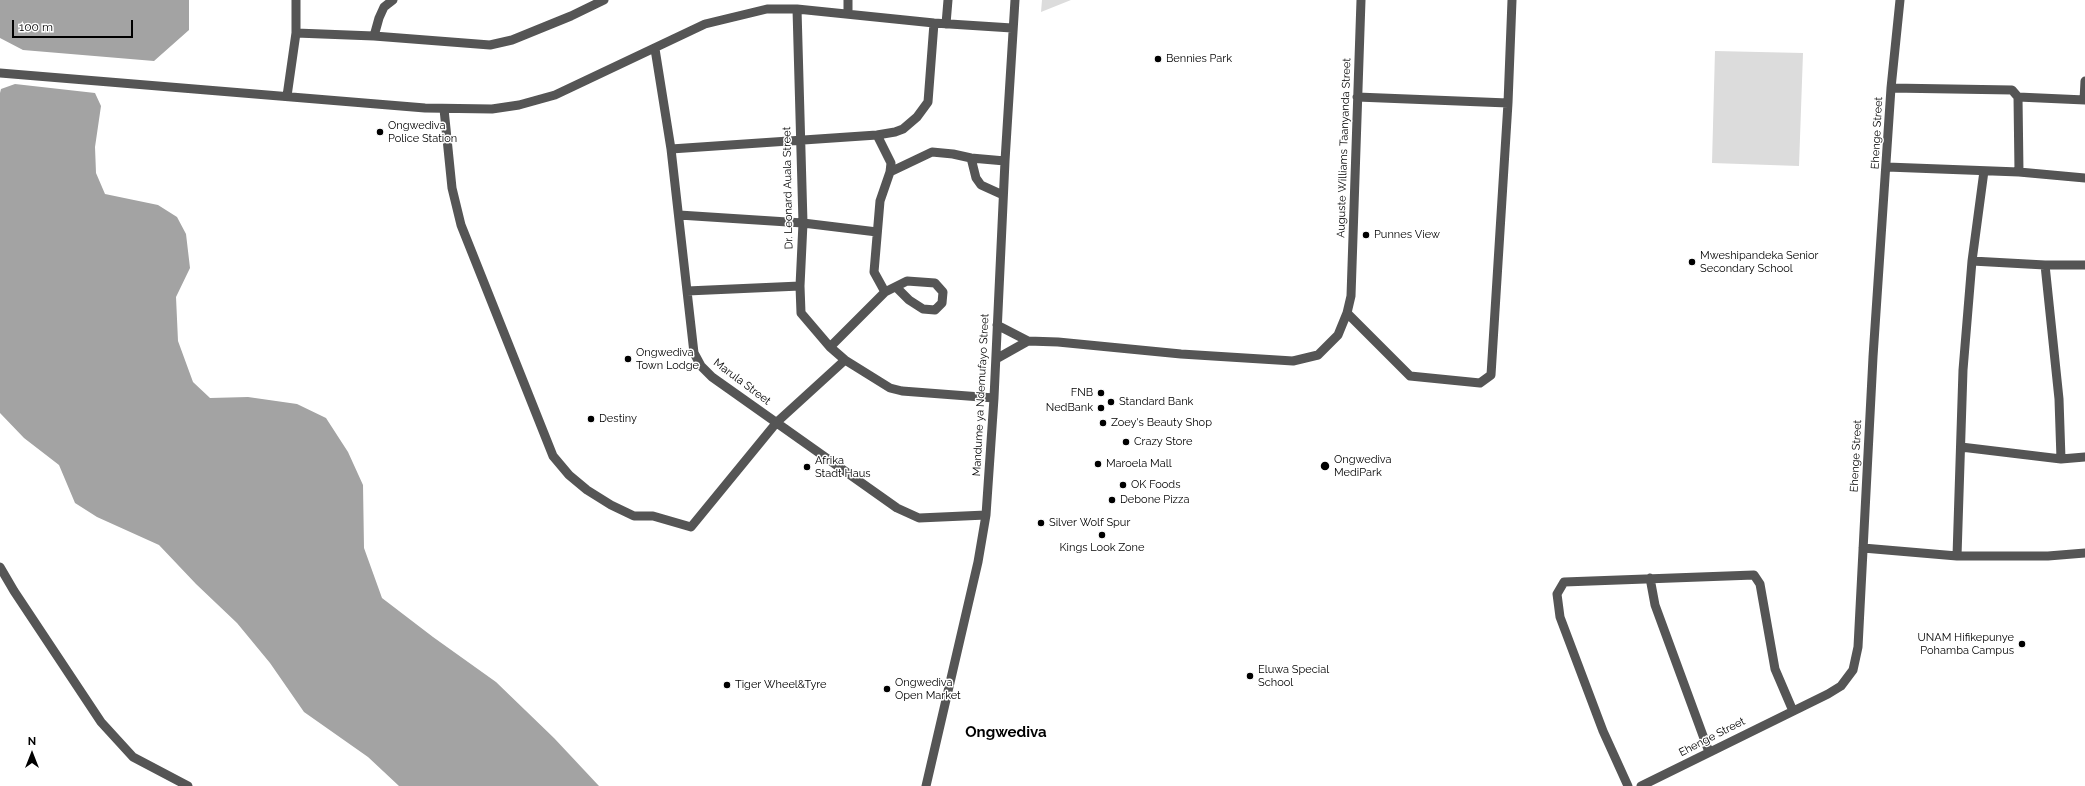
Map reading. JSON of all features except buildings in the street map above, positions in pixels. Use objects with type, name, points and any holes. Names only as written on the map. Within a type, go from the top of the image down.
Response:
[{"type":"street","points":[[288,96],[296,33],[296,0]]},
{"type":"street","points":[[374,36],[384,7],[393,0]]},
{"type":"street","points":[[296,33],[374,36],[490,45],[512,40],[604,0]]},
{"type":"street","points":[[848,0],[848,14]]},
{"type":"street","points":[[946,24],[948,0]]},
{"type":"street","name":"Mandume ya Ndemufayo Street","points":[[926,786],[978,562],[986,515],[994,398],[1012,28],[1016,0]]},
{"type":"street","name":"Auguste Williams Taanyanda Street","points":[[1028,341],[1073,343],[1181,354],[1293,361],[1318,355],[1338,335],[1347,313],[1351,296],[1361,0]]},
{"type":"street","points":[[1347,313],[1410,376],[1480,383],[1491,375],[1508,103],[1512,0]]},
{"type":"street","name":"Ehenge Street","points":[[1641,786],[1841,686],[1853,670],[1858,647],[1873,357],[1887,167],[1891,88],[1900,0]]},
{"type":"street","points":[[0,73],[444,109],[492,109],[519,105],[554,95],[655,49],[705,24],[767,9],[797,9],[934,23],[1012,28]]},
{"type":"street","name":"Dr. Leonard Auala Street","points":[[797,9],[803,223],[800,286],[801,313],[830,347],[845,360],[890,388],[902,391],[994,398]]},
{"type":"street","points":[[672,149],[800,139],[877,135],[903,129],[917,117],[928,102],[934,23]]},
{"type":"street","name":"Marula Street","points":[[655,49],[672,149],[694,353],[701,366],[712,377],[896,508],[920,518],[986,515]]},
{"type":"street","points":[[2018,97],[2084,100],[2085,82]]},
{"type":"street","points":[[1891,88],[2012,90],[2018,97],[2019,172]]},
{"type":"street","points":[[1357,97],[1508,103]]},
{"type":"street","points":[[444,109],[452,188],[461,224],[553,456],[570,475],[599,498],[634,516],[653,516],[691,527],[777,422],[845,360]]},
{"type":"street","points":[[877,135],[891,163],[890,172],[880,201],[874,272],[885,292]]},
{"type":"street","points":[[890,172],[932,152],[1005,161]]},
{"type":"street","points":[[971,158],[976,178],[981,185],[1003,195]]},
{"type":"street","points":[[1887,167],[2019,172],[2085,178]]},
{"type":"street","points":[[1957,556],[1963,370],[1972,261],[1984,171]]},
{"type":"street","points":[[679,215],[803,223],[877,232]]},
{"type":"street","points":[[1972,261],[2045,265],[2085,265]]},
{"type":"street","points":[[2045,265],[2059,399],[2061,459]]},
{"type":"street","points":[[830,347],[885,292],[907,281],[935,283],[943,292],[942,303],[935,310],[923,309],[909,300],[896,287]]},
{"type":"street","points":[[687,291],[800,286]]},
{"type":"street","points":[[997,325],[1028,341]]},
{"type":"street","points":[[996,359],[1028,341]]},
{"type":"street","points":[[1961,447],[2061,459],[2085,458]]},
{"type":"street","points":[[1863,548],[1957,556],[2048,556],[2085,553]]},
{"type":"street","points":[[0,567],[14,591],[101,722],[133,757],[188,786]]},
{"type":"street","points":[[1628,786],[1603,731],[1563,624],[1557,594],[1564,582],[1754,575],[1760,584],[1775,669],[1793,711]]},
{"type":"street","points":[[1650,578],[1655,605],[1709,752]]},
{"type":"shaded area","points":[[0,0],[189,0],[189,30],[154,61],[23,50],[0,38]]},
{"type":"shaded area","points":[[1042,0],[1071,0],[1041,12]]},
{"type":"shaded area","points":[[1715,51],[1803,53],[1799,166],[1712,163]]},
{"type":"shaded area","points":[[15,84],[95,93],[101,106],[95,147],[96,173],[105,194],[158,205],[177,217],[186,234],[190,268],[176,297],[178,341],[193,382],[210,398],[248,397],[297,404],[326,418],[348,452],[363,485],[364,548],[382,598],[496,682],[554,738],[599,786],[399,786],[368,757],[304,712],[270,663],[237,623],[196,584],[159,545],[97,517],[75,503],[59,465],[24,438],[0,413],[0,93],[1,89]]},
{"type":"place","name":"Bennies Park","points":[[1158,59]]},
{"type":"place","name":"Ongwediva Police Station","points":[[380,132]]},
{"type":"place","name":"Punnes View","points":[[1366,235]]},
{"type":"place","name":"Mweshipandeka Senior Secondary School","points":[[1692,262]]},
{"type":"place","name":"Ongwediva Town Lodge","points":[[628,359]]},
{"type":"place","name":"FNB","points":[[1101,393]]},
{"type":"place","name":"Standard Bank","points":[[1111,402]]},
{"type":"place","name":"NedBank","points":[[1101,408]]},
{"type":"place","name":"Destiny","points":[[591,419]]},
{"type":"place","name":"Zoey's Beauty Shop","points":[[1103,423]]},
{"type":"place","name":"Crazy Store","points":[[1126,442]]},
{"type":"place","name":"Maroela Mall","points":[[1098,464]]},
{"type":"place","name":"Ongwediva MediPark","points":[[1325,466]]},
{"type":"place","name":"Afrika Stadt Haus","points":[[807,467]]},
{"type":"place","name":"OK Foods","points":[[1123,485]]},
{"type":"place","name":"Debone Pizza","points":[[1112,500]]},
{"type":"place","name":"Silver Wolf Spur","points":[[1041,523]]},
{"type":"place","name":"Kings Look Zone","points":[[1102,535]]},
{"type":"place","name":"UNAM Hifikepunye Pohamba Campus","points":[[2022,644]]},
{"type":"place","name":"Eluwa Special School","points":[[1250,676]]},
{"type":"place","name":"Tiger Wheel&Tyre","points":[[727,685]]},
{"type":"place","name":"Ongwediva Open Market","points":[[887,689]]},
{"type":"district","name":"Ongwediva","points":[[1006,732]]}]
